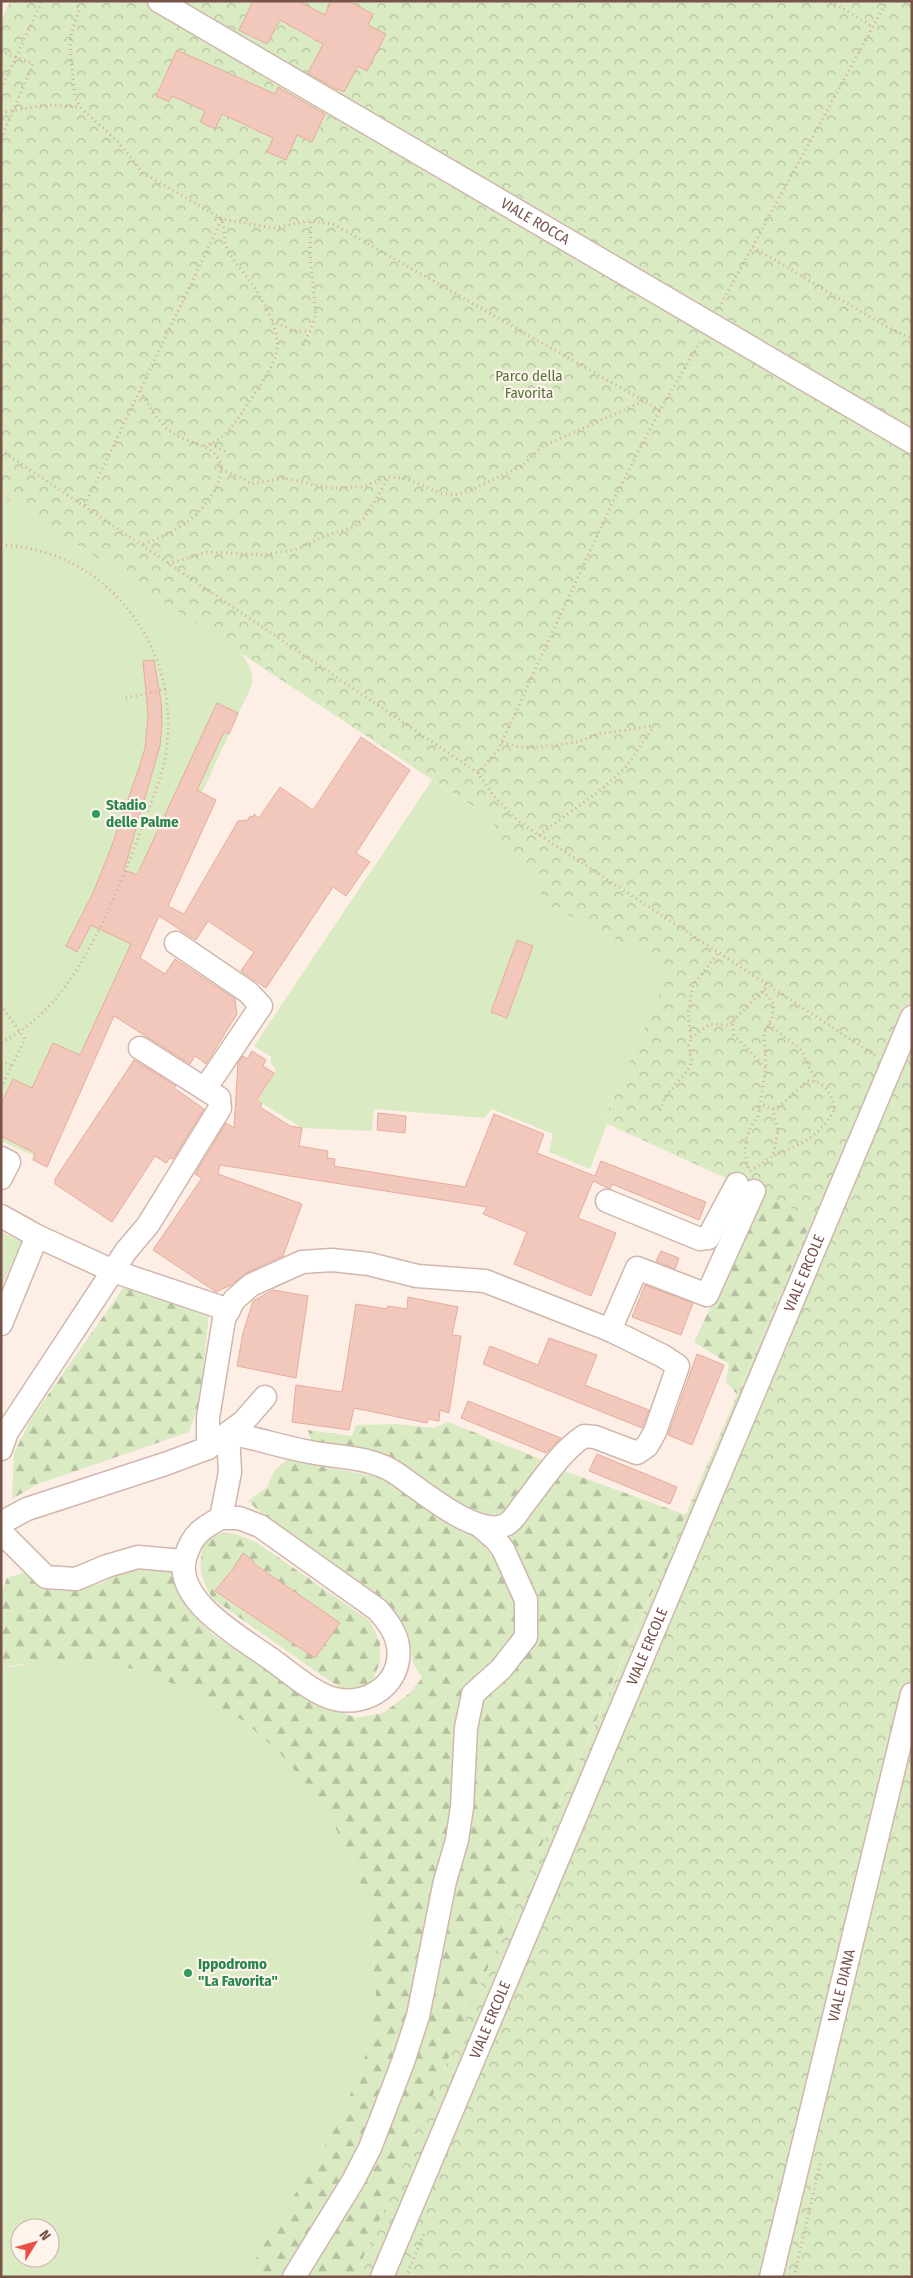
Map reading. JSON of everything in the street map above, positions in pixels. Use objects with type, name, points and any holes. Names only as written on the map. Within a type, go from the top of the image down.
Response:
[{"type":"street","name":"VIALE ROCCA","points":[[159,1],[912,442]]},
{"type":"street","points":[[176,943],[248,992],[261,1006],[205,1089]]},
{"type":"street","name":"VIALE ERCOLE","points":[[382,2277],[912,1017]]},
{"type":"street","points":[[1,1449],[8,1432],[126,1251],[148,1225],[220,1108],[219,1098],[140,1048]]},
{"type":"street","points":[[1,1158],[9,1162],[1,1178]]},
{"type":"street","points":[[607,1201],[700,1239],[708,1238],[747,1182]]},
{"type":"street","points":[[610,1330],[637,1268],[707,1295],[747,1182]]},
{"type":"street","points":[[1,1216],[37,1236],[113,1271],[229,1310]]},
{"type":"street","points":[[1,1324],[37,1236]]},
{"type":"street","points":[[208,1448],[208,1418],[224,1319],[234,1300],[251,1285],[302,1262],[332,1260],[369,1264],[417,1276],[486,1281],[610,1330],[663,1356],[678,1366],[655,1432],[647,1446],[637,1453],[595,1437],[584,1436],[573,1443],[554,1465],[509,1523],[498,1528],[480,1526]]},
{"type":"street","points":[[1,1523],[27,1509],[166,1464],[208,1448],[244,1421],[265,1397]]},
{"type":"street","points":[[228,1433],[311,1452],[372,1461],[393,1471],[454,1513],[480,1526],[495,1539],[503,1550],[526,1600],[526,1637],[500,1669],[473,1694],[466,1728],[462,1806],[458,1840],[445,1881],[418,2016],[400,2071],[370,2148],[353,2181],[294,2277]]},
{"type":"street","points":[[221,1518],[230,1472],[228,1433]]},
{"type":"street","points":[[221,1518],[239,1518],[260,1526],[378,1610],[391,1626],[398,1645],[398,1661],[394,1675],[382,1690],[368,1698],[355,1701],[333,1699],[314,1689],[212,1617],[198,1603],[186,1581],[183,1561],[191,1540],[203,1527],[221,1518]]},
{"type":"street","points":[[1,1532],[46,1577],[76,1578],[138,1557],[183,1561]]},
{"type":"street","name":"VIALE DIANA","points":[[772,2277],[912,1694]]},
{"type":"path","points":[[1,89],[42,1]]},
{"type":"path","points":[[76,1],[78,10],[71,34],[70,48],[75,97],[80,106],[118,142],[143,173],[222,219],[273,228],[311,221],[333,224],[660,410]]},
{"type":"path","points":[[831,1],[873,27]]},
{"type":"path","points":[[478,773],[502,743],[616,495],[660,410],[710,325],[887,1]]},
{"type":"path","points":[[1,51],[33,64],[1,139]]},
{"type":"path","points":[[1,113],[46,105],[80,106]]},
{"type":"path","points":[[204,446],[217,442],[229,431],[255,394],[277,354],[272,321],[266,306],[230,254],[226,246],[222,219]]},
{"type":"path","points":[[84,505],[222,219]]},
{"type":"path","points":[[302,345],[310,331],[316,314],[311,263],[311,221]]},
{"type":"path","points":[[753,247],[880,323],[912,339]]},
{"type":"path","points":[[272,321],[294,331],[310,331]]},
{"type":"path","points":[[140,391],[157,418],[170,432],[186,441],[204,446],[218,460],[221,470],[212,496],[189,522],[167,536],[140,546]]},
{"type":"path","points":[[221,470],[243,478],[251,484],[284,478],[329,488],[362,487],[388,477],[404,478],[455,495],[467,492],[522,466],[541,447],[645,401]]},
{"type":"path","points":[[211,444],[228,454]]},
{"type":"path","points":[[1,450],[84,505],[140,546],[478,773],[492,794],[518,821],[891,1067]]},
{"type":"path","points":[[167,564],[207,552],[264,555],[298,549],[358,523],[376,500],[388,477]]},
{"type":"path","points":[[1,545],[38,551],[62,559],[106,586],[139,622],[161,667],[166,689],[168,718],[164,763],[131,857],[111,903],[76,969],[61,992],[21,1031],[1,1043]]},
{"type":"path","points":[[126,698],[166,689]]},
{"type":"path","points":[[502,743],[539,747],[577,742],[598,734],[654,726],[625,768],[602,789],[539,835]]},
{"type":"path","points":[[660,1110],[666,1096],[692,1061],[688,1047],[691,1038],[688,1013],[693,985],[718,953]]},
{"type":"path","points":[[691,1038],[710,1024],[728,1025],[768,986]]},
{"type":"path","points":[[747,1182],[746,1139],[751,1126],[758,1117],[766,1068],[764,1033],[772,1018],[774,1004],[763,991]]},
{"type":"path","points":[[1,1005],[25,1039],[1,1088]]},
{"type":"path","points":[[732,1022],[734,1035],[766,1068]]},
{"type":"path","points":[[747,1182],[773,1156],[808,1141],[826,1124],[835,1109],[834,1100],[825,1087],[816,1081],[801,1050],[769,1024]]},
{"type":"path","points":[[1,1061],[12,1066]]},
{"type":"path","points":[[760,1104],[773,1109],[781,1105],[807,1081],[816,1081]]},
{"type":"path","points":[[773,1109],[778,1131],[773,1156]]},
{"type":"green space","name":"Parco della Favorita","points":[[10,1],[912,1],[912,2277],[355,2277],[813,1218],[603,1122],[670,968],[546,904],[535,881],[521,864],[501,848],[492,819],[1,495],[1,21]]},
{"type":"green space","name":"Stadio delle Palme","points":[[1,495],[238,651],[245,659],[252,673],[250,689],[34,1156],[1,1141]]},
{"type":"green space","points":[[432,780],[492,819],[501,848],[521,864],[535,881],[546,904],[671,968],[603,1121],[607,1124],[590,1169],[549,1152],[553,1134],[492,1109],[484,1118],[374,1109],[372,1131],[302,1128],[258,1101],[276,1070],[271,1064],[271,1057],[254,1046]]},
{"type":"green space","points":[[769,1185],[813,1218],[737,1394],[726,1382],[729,1364],[694,1342]]},
{"type":"green space","points":[[1,1232],[22,1242],[1,1287]]},
{"type":"green space","points":[[126,1284],[209,1312],[200,1401],[189,1432],[38,1484],[12,1499],[14,1453],[31,1419]]},
{"type":"green space","points":[[449,1422],[547,1462],[501,1515],[490,1518],[312,1443],[308,1430],[352,1436],[356,1425],[398,1424],[433,1428]]},
{"type":"green space","points":[[289,1458],[317,1466],[381,1477],[475,1535],[492,1556],[509,1541],[516,1527],[562,1470],[686,1515],[355,2277],[244,2277],[342,2117],[376,1994],[369,1910],[352,1858],[319,1799],[244,1721],[186,1690],[149,1673],[20,1664],[1,1668],[1,1594],[7,1578],[25,1572],[42,1587],[60,1591],[103,1583],[116,1573],[129,1569],[151,1569],[171,1572],[186,1606],[212,1634],[308,1697],[356,1718],[383,1713],[410,1693],[422,1678],[414,1665],[408,1637],[395,1612],[376,1593],[248,1501],[267,1487],[275,1470]]},
{"type":"green space","points":[[218,1533],[236,1534],[256,1542],[370,1621],[380,1642],[380,1662],[373,1680],[359,1689],[343,1689],[213,1599],[202,1578],[201,1558],[204,1541]]},
{"type":"green space","name":"Ippodromo \"La Favorita\"","points":[[62,1660],[112,1664],[149,1673],[186,1690],[244,1721],[280,1753],[319,1799],[352,1858],[369,1910],[376,1994],[366,2054],[342,2117],[244,2277],[1,2277],[1,1668]]},
{"type":"building","points":[[253,1],[298,1],[325,15],[331,1],[348,1],[373,14],[368,25],[386,34],[367,71],[358,66],[344,92],[308,73],[323,44],[280,20],[267,44],[239,30]]},
{"type":"building","points":[[177,50],[275,94],[278,87],[325,114],[312,142],[297,135],[286,160],[267,152],[273,138],[222,114],[215,129],[200,122],[205,111],[172,96],[169,102],[156,96]]},
{"type":"building","points":[[154,660],[161,701],[160,746],[124,870],[137,875],[217,703],[238,713],[229,734],[224,732],[197,790],[216,800],[168,906],[184,914],[238,821],[248,820],[254,814],[259,818],[280,787],[313,810],[361,737],[410,770],[356,853],[370,862],[346,896],[333,887],[266,988],[241,971],[254,952],[208,921],[196,940],[159,916],[140,958],[165,974],[175,959],[235,999],[237,1014],[206,1064],[195,1056],[190,1064],[114,1016],[47,1167],[33,1160],[35,1153],[1,1136],[1,1104],[13,1079],[32,1088],[53,1043],[80,1055],[131,944],[91,925],[77,952],[66,946],[93,893],[139,768],[145,748],[148,714],[143,661]]},
{"type":"building","points":[[517,940],[533,946],[507,1018],[491,1012]]},
{"type":"building","points":[[252,1051],[266,1060],[263,1066],[274,1073],[257,1100],[262,1104],[260,1107],[290,1126],[302,1128],[299,1146],[328,1151],[327,1158],[335,1159],[334,1166],[465,1187],[494,1114],[544,1134],[537,1153],[595,1176],[601,1161],[706,1202],[699,1220],[612,1184],[610,1189],[593,1181],[578,1218],[616,1233],[591,1296],[514,1264],[527,1232],[483,1214],[487,1207],[220,1165],[218,1174],[302,1204],[283,1256],[246,1273],[231,1285],[216,1292],[153,1250],[202,1178],[195,1174],[226,1123],[234,1128],[238,1063],[243,1056],[247,1059]]},
{"type":"building","points":[[134,1060],[176,1086],[174,1088],[204,1109],[173,1159],[170,1158],[166,1163],[155,1156],[112,1222],[55,1184],[55,1179]]},
{"type":"building","points":[[378,1113],[406,1116],[405,1133],[377,1130]]},
{"type":"building","points":[[661,1251],[679,1258],[675,1269],[656,1261]]},
{"type":"building","points":[[645,1285],[693,1303],[681,1335],[632,1317]]},
{"type":"building","points":[[273,1290],[308,1296],[296,1378],[237,1366],[243,1333],[253,1301]]},
{"type":"building","points":[[408,1297],[458,1307],[452,1335],[461,1336],[449,1413],[440,1410],[439,1421],[428,1419],[427,1423],[354,1408],[349,1430],[292,1422],[296,1385],[342,1392],[356,1304],[387,1309],[388,1306],[407,1309]]},
{"type":"building","points":[[549,1338],[597,1355],[585,1385],[649,1410],[642,1428],[483,1364],[490,1346],[538,1365]]},
{"type":"building","points":[[697,1354],[724,1365],[692,1445],[668,1435]]},
{"type":"building","points":[[468,1401],[561,1438],[546,1453],[461,1418]]},
{"type":"building","points":[[597,1454],[677,1487],[670,1504],[589,1471]]},
{"type":"building","points":[[243,1553],[254,1561],[253,1563],[340,1623],[315,1658],[215,1591]]},
{"type":"place","name":"Stadio delle Palme","points":[[96,814]]},
{"type":"place","name":"Ippodromo \"La Favorita\"","points":[[188,1973]]}]
